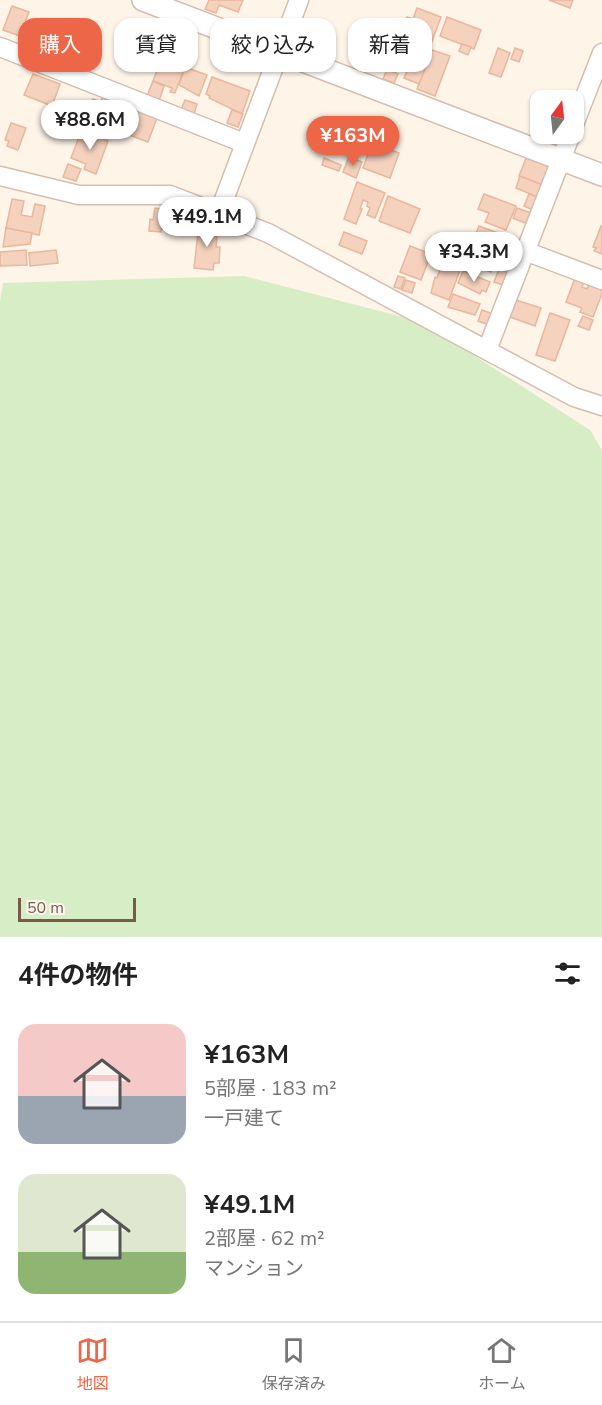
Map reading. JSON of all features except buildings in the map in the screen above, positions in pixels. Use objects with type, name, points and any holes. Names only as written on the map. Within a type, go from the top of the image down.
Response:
[{"type":"street","points":[[143,0],[210,25]]},
{"type":"street","points":[[292,18],[299,0]]},
{"type":"street","points":[[0,47],[244,143]]},
{"type":"street","points":[[584,100],[602,53]]},
{"type":"street","points":[[219,213],[272,72]]},
{"type":"street","points":[[335,72],[602,175]]},
{"type":"street","points":[[487,350],[567,144]]},
{"type":"street","points":[[0,176],[79,195],[170,195],[219,213],[268,233],[574,397],[602,406]]},
{"type":"street","points":[[525,251],[602,280]]},
{"type":"green space","points":[[244,276],[422,322],[590,430],[602,450],[602,937],[0,937],[0,301],[3,283]]}]
